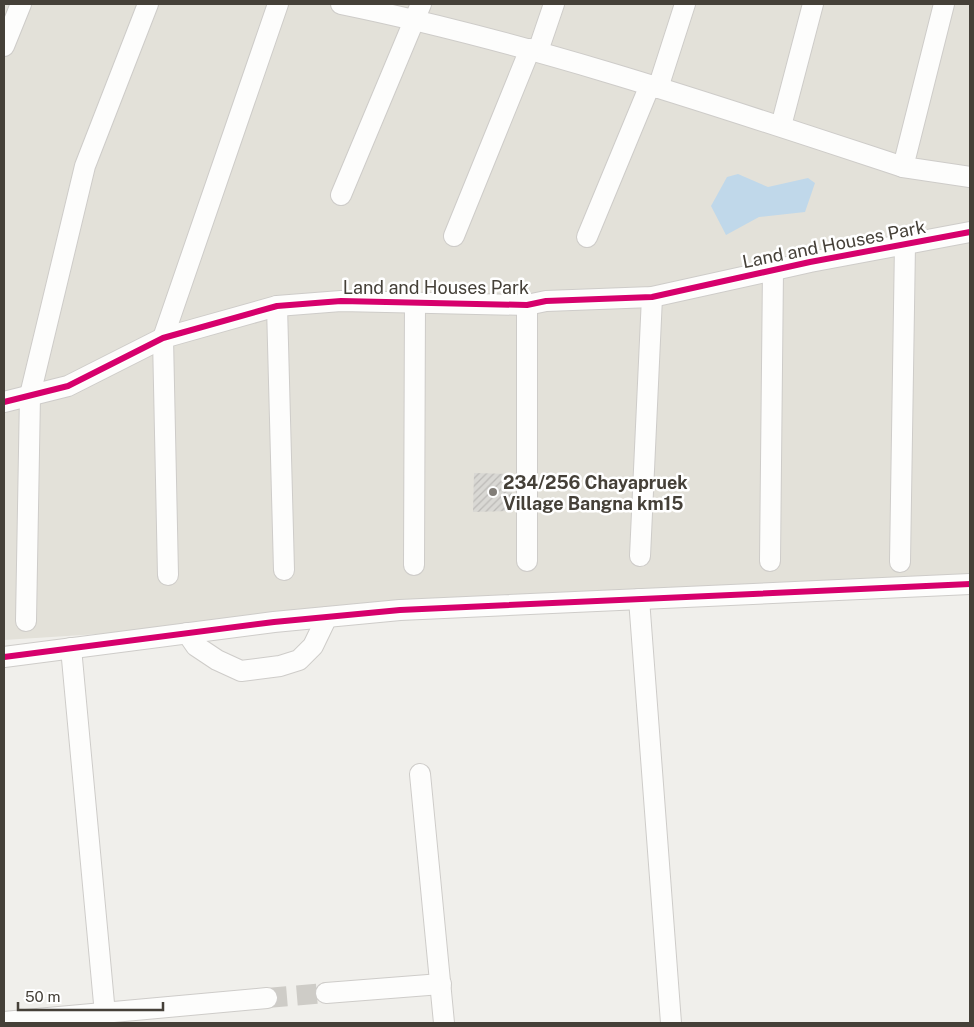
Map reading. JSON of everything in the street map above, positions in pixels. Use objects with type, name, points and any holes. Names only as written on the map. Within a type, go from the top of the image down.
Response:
[{"type":"street","points":[[4,46],[22,4]]},
{"type":"street","points":[[26,621],[30,395],[85,166],[148,4]]},
{"type":"street","points":[[168,574],[163,338],[278,4]]},
{"type":"street","points":[[341,4],[419,12],[534,50],[781,126],[903,167],[970,177]]},
{"type":"street","points":[[454,236],[554,4]]},
{"type":"street","points":[[587,237],[654,86],[685,4]]},
{"type":"street","points":[[781,126],[813,4]]},
{"type":"street","points":[[903,167],[944,4]]},
{"type":"street","points":[[340,195],[419,12]]},
{"type":"street","name":"Land and Houses Park","points":[[4,402],[68,386],[163,338],[277,306],[341,301],[527,305],[546,301],[652,297],[773,270],[970,232]]},
{"type":"street","points":[[900,562],[905,244]]},
{"type":"street","points":[[770,561],[773,270]]},
{"type":"street","points":[[640,556],[652,297]]},
{"type":"street","points":[[414,565],[415,302]]},
{"type":"street","points":[[527,305],[527,561]]},
{"type":"street","points":[[277,306],[284,570]]},
{"type":"street","points":[[4,657],[274,622],[400,610],[970,584]]},
{"type":"street","points":[[639,599],[670,1023]]},
{"type":"street","points":[[187,633],[196,646],[217,660],[241,671],[280,666],[299,660],[313,646],[327,617]]},
{"type":"street","points":[[71,648],[105,1014]]},
{"type":"street","points":[[420,774],[444,1023]]},
{"type":"street","points":[[326,993],[441,984]]},
{"type":"street","points":[[4,1022],[267,998]]},
{"type":"shaded area","points":[[4,4],[970,4],[970,587],[443,612],[4,640]]},
{"type":"water","points":[[738,174],[768,187],[808,178],[815,183],[805,212],[759,217],[726,235],[711,206],[727,177]]},
{"type":"building","name":"234/256 Chayapruek Village Bangna km15","points":[[474,473],[511,474],[512,511],[473,512]]},
{"type":"tunnel","points":[[267,998],[326,993]]},
{"type":"cycle path","points":[[4,402],[68,386],[163,338],[277,306],[341,301],[527,305],[546,301],[652,297],[810,262],[970,232]]},
{"type":"cycle path","points":[[4,657],[274,622],[400,610],[970,584]]},
{"type":"place","name":"234/256 Chayapruek Village Bangna km15","points":[[493,492]]}]
